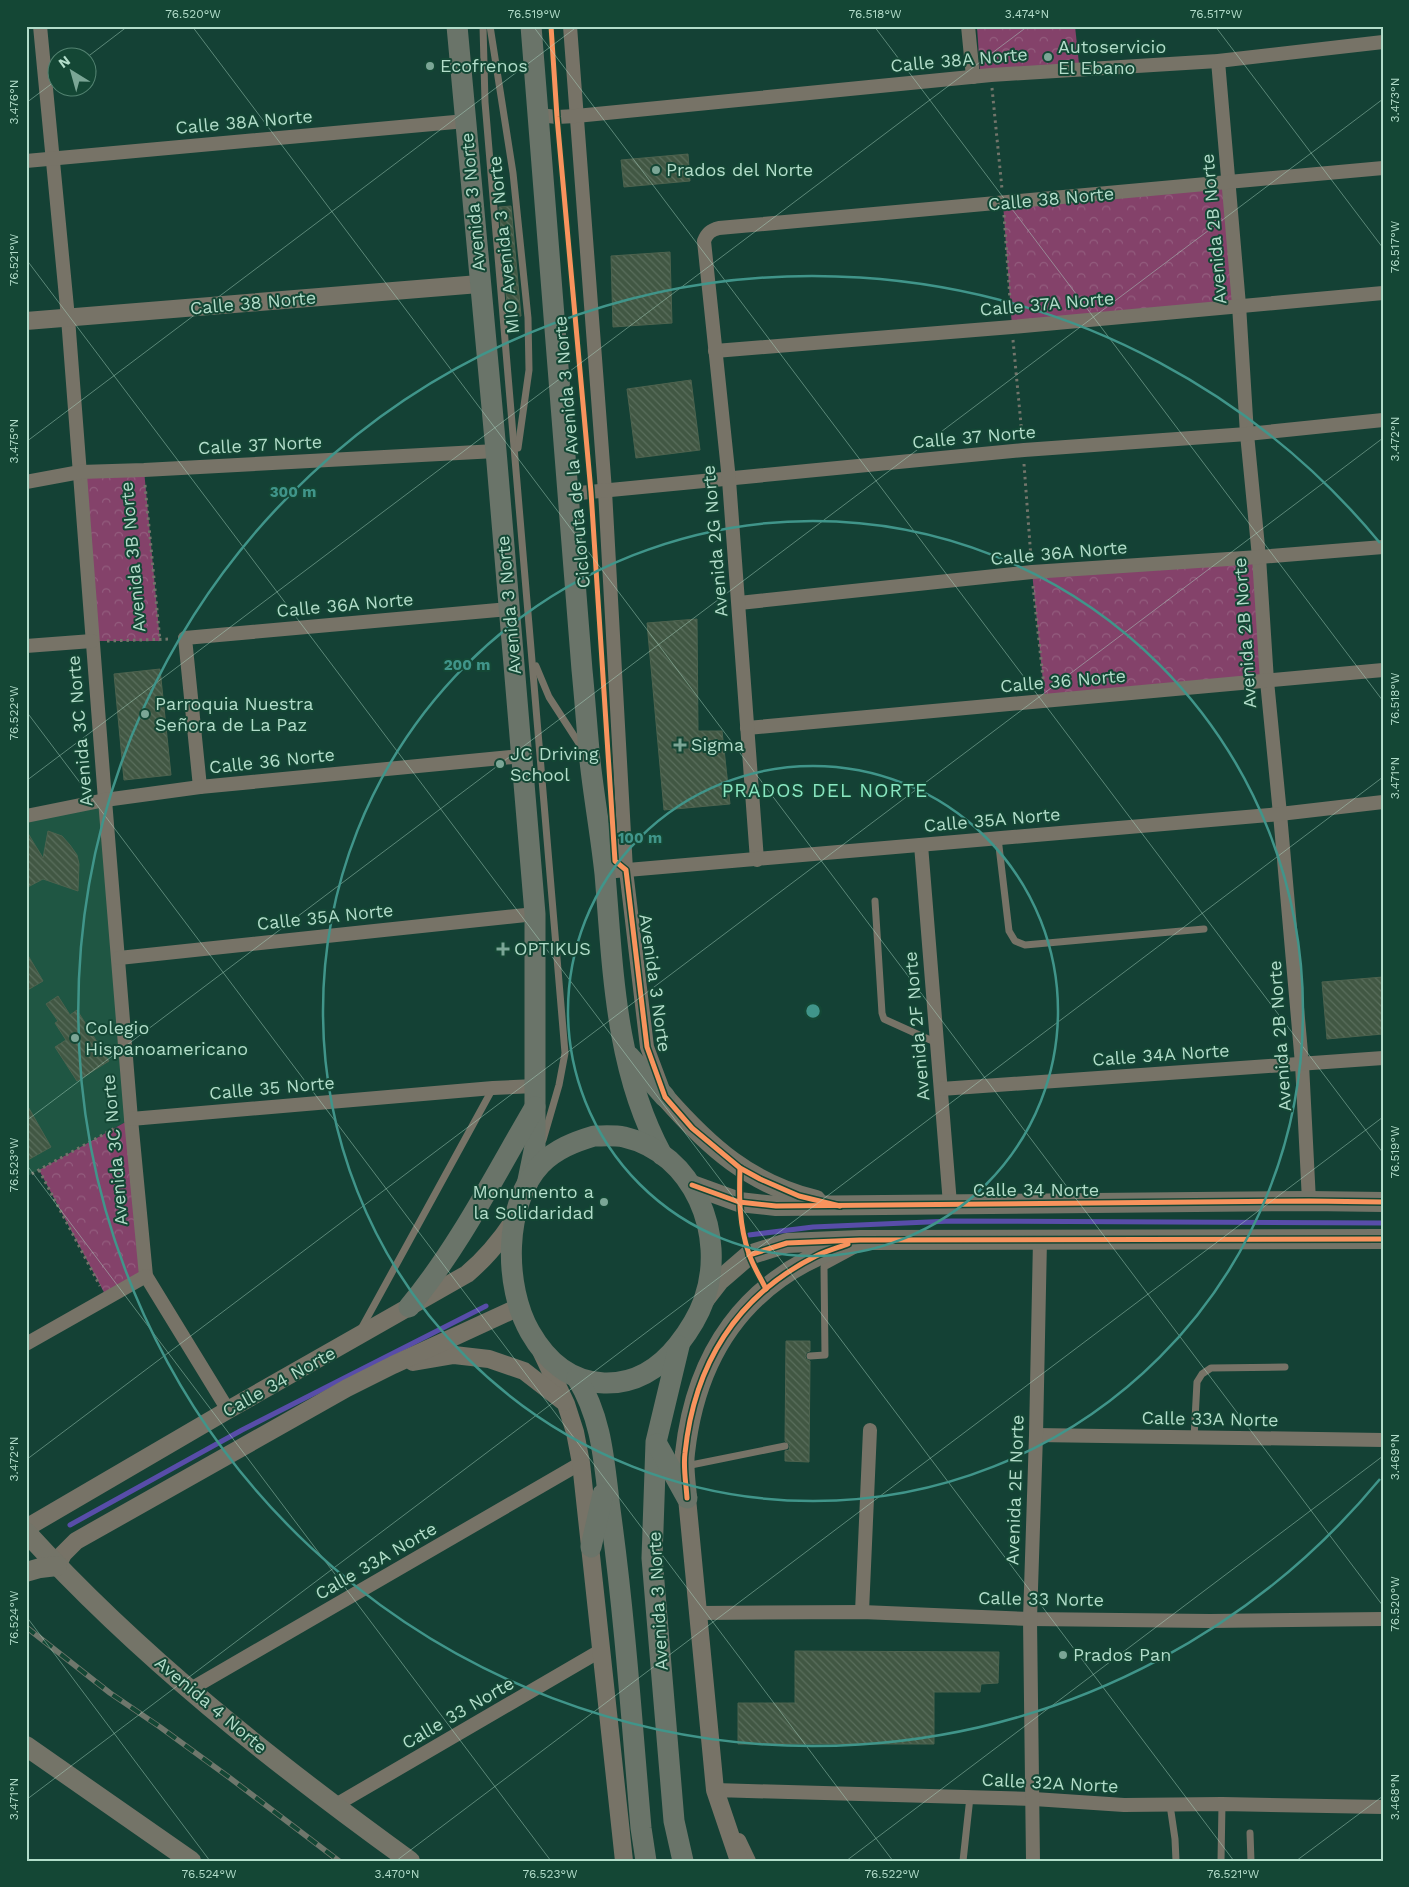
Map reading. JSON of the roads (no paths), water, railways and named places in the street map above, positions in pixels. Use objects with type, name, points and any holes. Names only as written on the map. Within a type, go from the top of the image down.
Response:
[{"type":"main road","name":"Avenida 3 Norte","points":[[457,26],[479,284],[496,451],[535,914],[534,1146],[530,1179],[516,1218],[512,1241],[512,1273],[519,1307],[529,1331],[541,1351],[559,1368],[577,1378],[588,1397],[599,1429],[618,1564],[641,1828],[646,1861]]},
{"type":"main road","points":[[531,26],[590,761],[604,872],[616,1003],[625,1052],[641,1108],[662,1155]]},
{"type":"main road","points":[[625,1052],[692,1128],[740,1168],[799,1196],[840,1206]]},
{"type":"main road","points":[[409,1307],[445,1259],[535,1097]]},
{"type":"main road","points":[[530,1179],[542,1163],[568,1144],[594,1136],[622,1136],[644,1143],[677,1166],[692,1185],[706,1217],[711,1250],[710,1278],[705,1299],[686,1337],[670,1356],[654,1369],[633,1379],[615,1383],[577,1378]]},
{"type":"main road","name":"Calle 34 Norte","points":[[692,1185],[739,1202],[776,1206],[1383,1202]]},
{"type":"main road","points":[[705,1299],[719,1281],[749,1255],[787,1243],[867,1240],[1383,1239]]},
{"type":"main road","points":[[686,1498],[685,1454],[696,1393],[708,1364],[724,1337],[742,1312],[766,1289],[790,1271],[817,1255],[867,1240]]},
{"type":"main road","name":"Avenida 3 Norte","points":[[680,1343],[656,1442],[652,1558],[674,1821],[683,1861]]},
{"type":"main road","points":[[656,1442],[686,1498]]},
{"type":"main road","points":[[590,1547],[606,1481]]},
{"type":"main road","name":"Avenida 4 Norte","points":[[26,1532],[57,1566],[189,1690],[334,1806],[410,1861]]},
{"type":"main road","points":[[26,1572],[57,1566]]},
{"type":"main road","points":[[26,1746],[191,1861]]},
{"type":"street","name":"Avenida 3C Norte","points":[[40,26],[68,318],[104,800],[146,1276],[228,1410]]},
{"type":"street","name":"Avenida 3 Norte","points":[[570,26],[594,319],[626,870],[647,1047],[665,1097]]},
{"type":"street","points":[[968,26],[973,77]]},
{"type":"street","name":"Calle 38A Norte","points":[[539,115],[557,117],[576,116],[991,75],[1218,61],[1383,42]]},
{"type":"street","name":"Avenida 2B Norte","points":[[1218,61],[1239,305],[1247,434],[1259,557],[1266,681],[1302,1064],[1309,1201]]},
{"type":"street","name":"Calle 38A Norte","points":[[26,161],[466,121]]},
{"type":"street","name":"Calle 38 Norte","points":[[719,228],[1383,168]]},
{"type":"street","name":"Avenida 2G Norte","points":[[719,228],[707,234],[704,241],[729,480],[757,860]]},
{"type":"street","name":"Calle 38 Norte","points":[[26,321],[479,284]]},
{"type":"street","name":"Calle 37A Norte","points":[[715,351],[1012,327],[1383,293]]},
{"type":"street","name":"Calle 37 Norte","points":[[569,494],[1024,450],[1247,434],[1383,420]]},
{"type":"street","name":"Calle 37 Norte","points":[[26,482],[80,472],[496,451]]},
{"type":"street","name":"Calle 36A Norte","points":[[739,603],[1032,572],[1383,547]]},
{"type":"street","name":"Calle 36A Norte","points":[[200,787],[185,638],[509,609]]},
{"type":"street","points":[[26,646],[92,641]]},
{"type":"street","name":"Calle 36 Norte","points":[[747,728],[1383,670]]},
{"type":"street","name":"Calle 36 Norte","points":[[26,816],[104,800],[200,787],[522,756]]},
{"type":"street","name":"Calle 35A Norte","points":[[604,872],[1280,814],[1383,802]]},
{"type":"street","name":"Avenida 2F Norte","points":[[922,845],[950,1204]]},
{"type":"street","name":"Calle 35A Norte","points":[[118,958],[535,914]]},
{"type":"street","name":"Calle 34A Norte","points":[[941,1089],[1383,1058]]},
{"type":"street","name":"Calle 35 Norte","points":[[131,1119],[493,1088],[535,1097]]},
{"type":"street","name":"Calle 34 Norte","points":[[26,1528],[228,1410],[449,1286],[475,1268],[499,1242],[516,1218]]},
{"type":"street","name":"Avenida 2E Norte","points":[[1033,1861],[1034,1799],[1030,1619],[1040,1240]]},
{"type":"street","points":[[26,1344],[146,1276]]},
{"type":"street","points":[[57,1566],[63,1554],[76,1541],[347,1388],[519,1307]]},
{"type":"street","points":[[541,1351],[566,1404],[576,1432],[581,1463],[624,1861]]},
{"type":"street","points":[[393,1365],[454,1355],[489,1359],[524,1372],[566,1404]]},
{"type":"street","points":[[862,1612],[870,1430]]},
{"type":"street","name":"Calle 33A Norte","points":[[1036,1435],[1383,1440]]},
{"type":"street","name":"Calle 33A Norte","points":[[189,1690],[581,1463]]},
{"type":"street","name":"Avenida 3 Norte","points":[[686,1498],[716,1790],[739,1861]]},
{"type":"street","name":"Calle 33 Norte","points":[[699,1613],[862,1612],[1030,1619],[1383,1620]]},
{"type":"street","name":"Calle 33 Norte","points":[[334,1806],[600,1651]]},
{"type":"street","points":[[716,1790],[748,1861]]},
{"type":"street","name":"Calle 32A Norte","points":[[716,1790],[1034,1799],[1124,1806],[1222,1804],[1383,1806]]},
{"type":"lane","name":"MIO Avenida 3 Norte","points":[[483,26],[485,102],[565,1053],[556,1100],[530,1179]]},
{"type":"lane","name":"MIO Avenida 3 Norte","points":[[490,26],[512,173],[528,318],[529,370],[516,460]]},
{"type":"lane","name":"MIO Avenida 3 Norte","points":[[533,660],[549,697],[590,761]]},
{"type":"lane","points":[[998,838],[1009,931],[1015,941],[1025,945],[1204,929]]},
{"type":"lane","points":[[876,901],[882,1012],[884,1019],[937,1042]]},
{"type":"lane","points":[[356,1338],[493,1088]]},
{"type":"lane","points":[[810,1356],[825,1355],[824,1267],[867,1240]]},
{"type":"lane","points":[[1194,1438],[1197,1382],[1202,1374],[1211,1368],[1285,1367]]},
{"type":"lane","points":[[685,1466],[785,1446]]},
{"type":"lane","points":[[963,1861],[970,1797]]},
{"type":"lane","points":[[1222,1804],[1222,1861]]},
{"type":"lane","points":[[1170,1805],[1176,1839],[1176,1861]]},
{"type":"lane","points":[[1250,1833],[1251,1861]]},
{"type":"waterway","points":[[749,1235],[813,1227],[951,1221],[1383,1223]]},
{"type":"waterway","points":[[70,1525],[242,1430],[486,1306]]},
{"type":"railway","points":[[26,1627],[110,1693],[230,1778],[339,1861]]},
{"type":"place","name":"Autoservicio El Ebano","points":[[1048,57]]},
{"type":"place","name":"Ecofrenos","points":[[430,66]]},
{"type":"place","name":"Prados del Norte","points":[[656,170]]},
{"type":"place","name":"Parroquia Nuestra Señora de La Paz","points":[[145,714]]},
{"type":"place","name":"Sigma","points":[[680,745]]},
{"type":"place","name":"JC Driving School","points":[[500,764]]},
{"type":"place","name":"OPTIKUS","points":[[503,949]]},
{"type":"place","name":"Colegio Hispanoamericano","points":[[75,1038]]},
{"type":"place","name":"Monumento a la Solidaridad","points":[[604,1202]]},
{"type":"place","name":"Prados Pan","points":[[1063,1655]]},
{"type":"district","name":"PRADOS DEL NORTE","points":[[825,790]]}]
